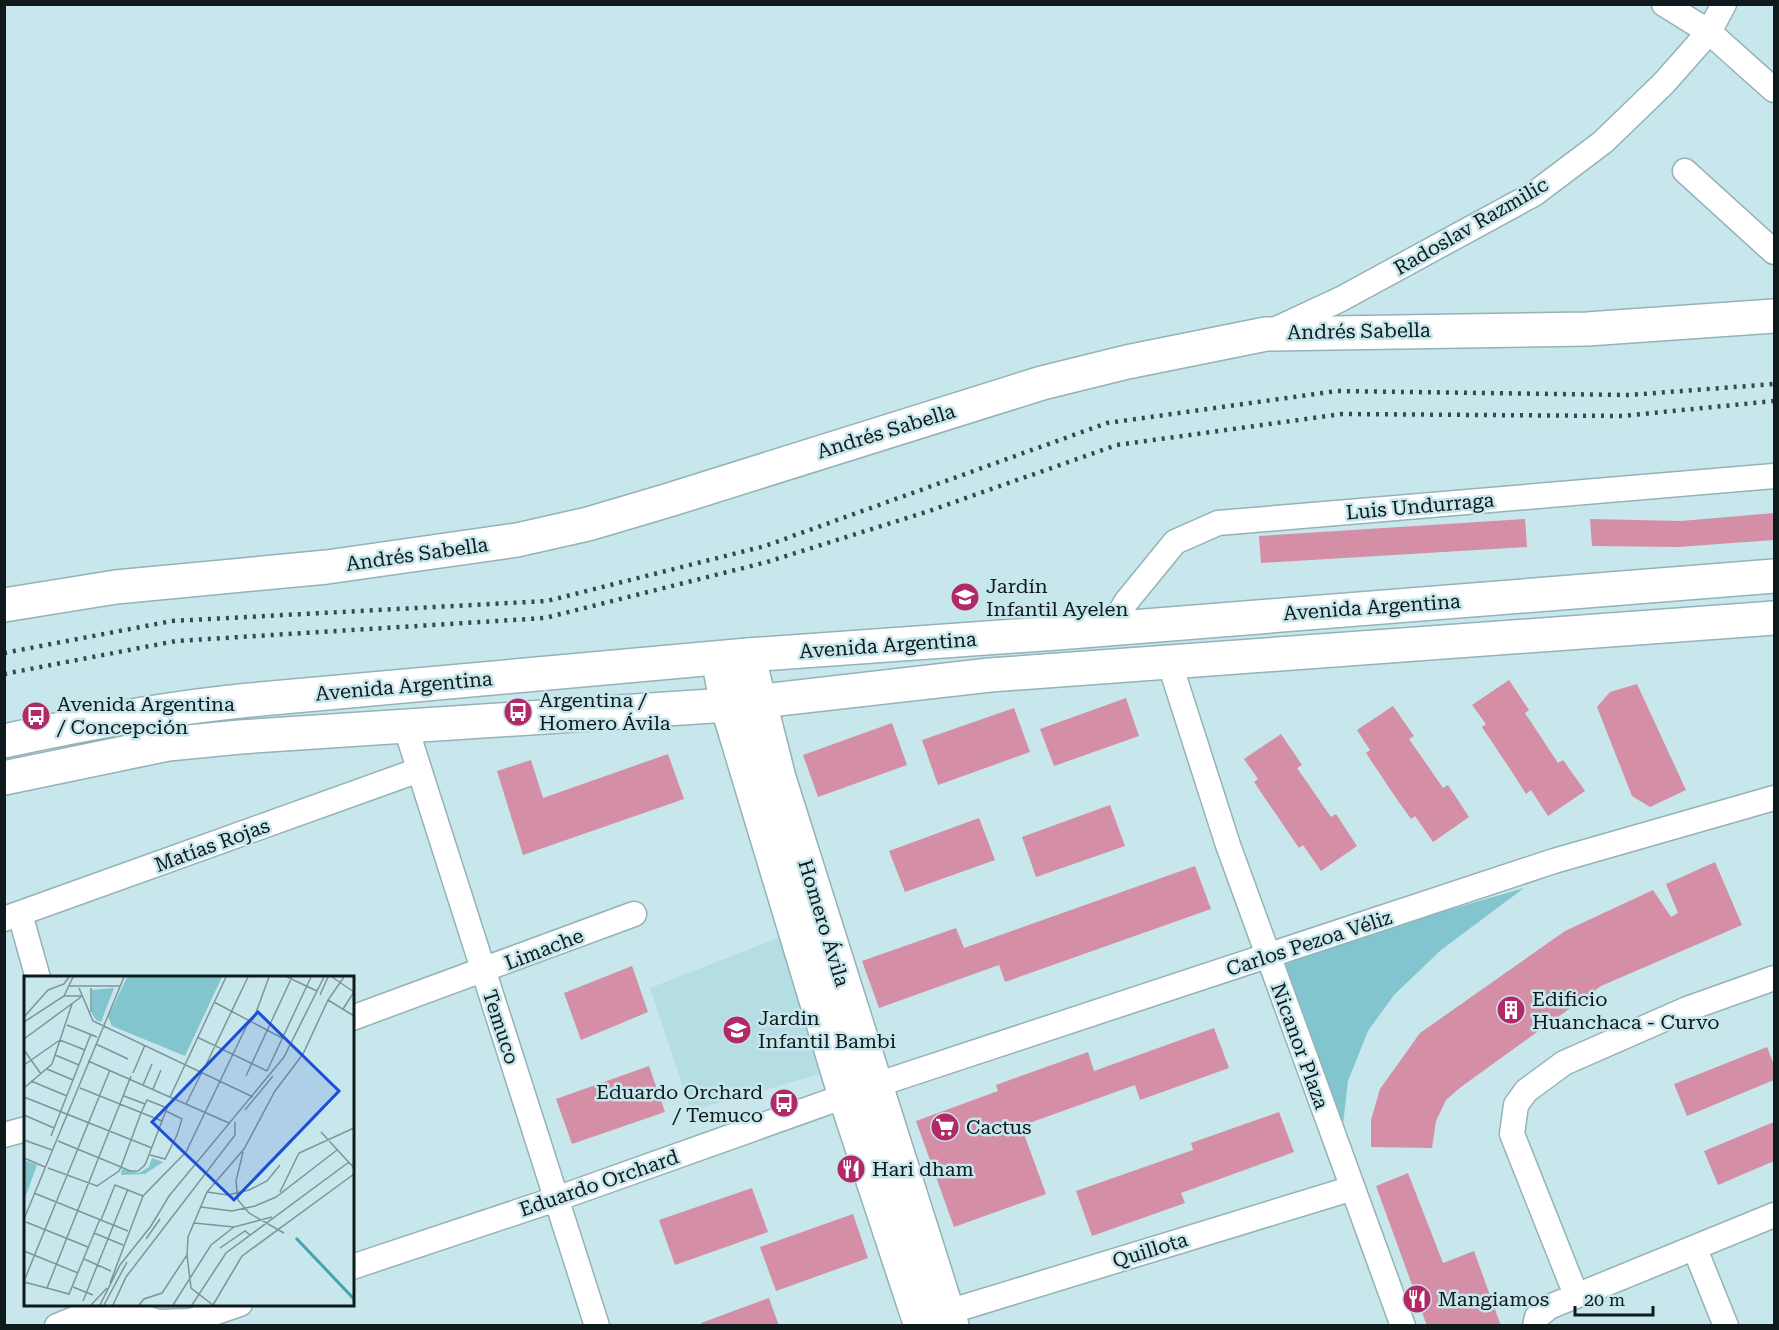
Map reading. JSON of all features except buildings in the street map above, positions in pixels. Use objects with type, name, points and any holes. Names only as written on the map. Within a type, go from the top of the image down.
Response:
[{"type":"main road","name":"Andrés Sabella","points":[[4,605],[116,587],[327,567],[517,540],[588,524],[669,500],[1042,383],[1127,362],[1266,334],[1587,329],[1774,316]]},
{"type":"main road","name":"Avenida Argentina","points":[[4,741],[83,724],[182,707],[733,657],[1774,576]]},
{"type":"main road","name":"Avenida Argentina","points":[[4,778],[168,744],[743,703],[990,675],[1774,618]]},
{"type":"main road","name":"Homero Ávila","points":[[733,657],[845,1096],[930,1322]]},
{"type":"main road","name":"Homero Ávila","points":[[743,703],[783,789],[876,1085],[930,1322]]},
{"type":"street","points":[[1664,4],[1709,32],[1774,90]]},
{"type":"street","name":"Radoslav Razmilic","points":[[1266,334],[1341,299],[1534,194],[1603,142],[1664,83],[1709,32],[1724,4]]},
{"type":"street","points":[[1685,171],[1774,252]]},
{"type":"street","name":"Luis Undurraga","points":[[1112,627],[1126,602],[1176,543],[1218,523],[1774,476]]},
{"type":"street","name":"Nicanor Plaza","points":[[1169,661],[1228,845],[1403,1326]]},
{"type":"street","name":"Temuco","points":[[406,728],[597,1326]]},
{"type":"street","name":"Matías Rojas","points":[[13,916],[419,770]]},
{"type":"street","name":"Carlos Pezoa Véliz","points":[[845,1096],[1554,861],[1774,798]]},
{"type":"street","name":"Limache","points":[[354,1017],[484,972],[634,914]]},
{"type":"street","points":[[13,916],[37,976]]},
{"type":"street","points":[[1576,1295],[1512,1134],[1516,1105],[1526,1091],[1563,1063],[1687,1009],[1774,978]]},
{"type":"street","name":"Eduardo Orchard","points":[[354,1266],[845,1096]]},
{"type":"street","points":[[4,1135],[24,1130]]},
{"type":"street","name":"Quillota","points":[[930,1322],[1353,1188]]},
{"type":"street","points":[[1536,1321],[1549,1307],[1774,1215]]},
{"type":"street","points":[[1695,1249],[1726,1326]]},
{"type":"street","points":[[57,1326],[79,1317],[134,1315],[158,1322],[190,1321],[237,1306]]},
{"type":"shaded area","points":[[1524,888],[1441,950],[1394,995],[1368,1031],[1348,1081],[1341,1142],[1277,965],[1286,957]]},
{"type":"shaded area","name":"Jardin Infantil Bambi","points":[[781,937],[824,1073],[691,1111],[650,988]]},
{"type":"railway","points":[[4,653],[172,621],[547,601],[765,546],[1107,423],[1337,391],[1629,395],[1774,384]]},
{"type":"railway","points":[[4,674],[176,641],[545,618],[767,562],[926,512],[1117,445],[1342,414],[1622,416],[1774,401]]},
{"type":"place","name":"Jardín Infantil Ayelen","points":[[965,597]]},
{"type":"place","name":"Argentina / Homero Ávila","points":[[518,712]]},
{"type":"place","name":"Avenida Argentina / Concepción","points":[[36,716]]},
{"type":"place","name":"Edificio Huanchaca - Curvo","points":[[1511,1010]]},
{"type":"place","name":"Jardin Infantil Bambi","points":[[737,1030]]},
{"type":"place","name":"Eduardo Orchard / Temuco","points":[[784,1103]]},
{"type":"place","name":"Cactus","points":[[945,1127]]},
{"type":"place","name":"Hari dham","points":[[851,1169]]},
{"type":"place","name":"Mangiamos","points":[[1417,1299]]}]
